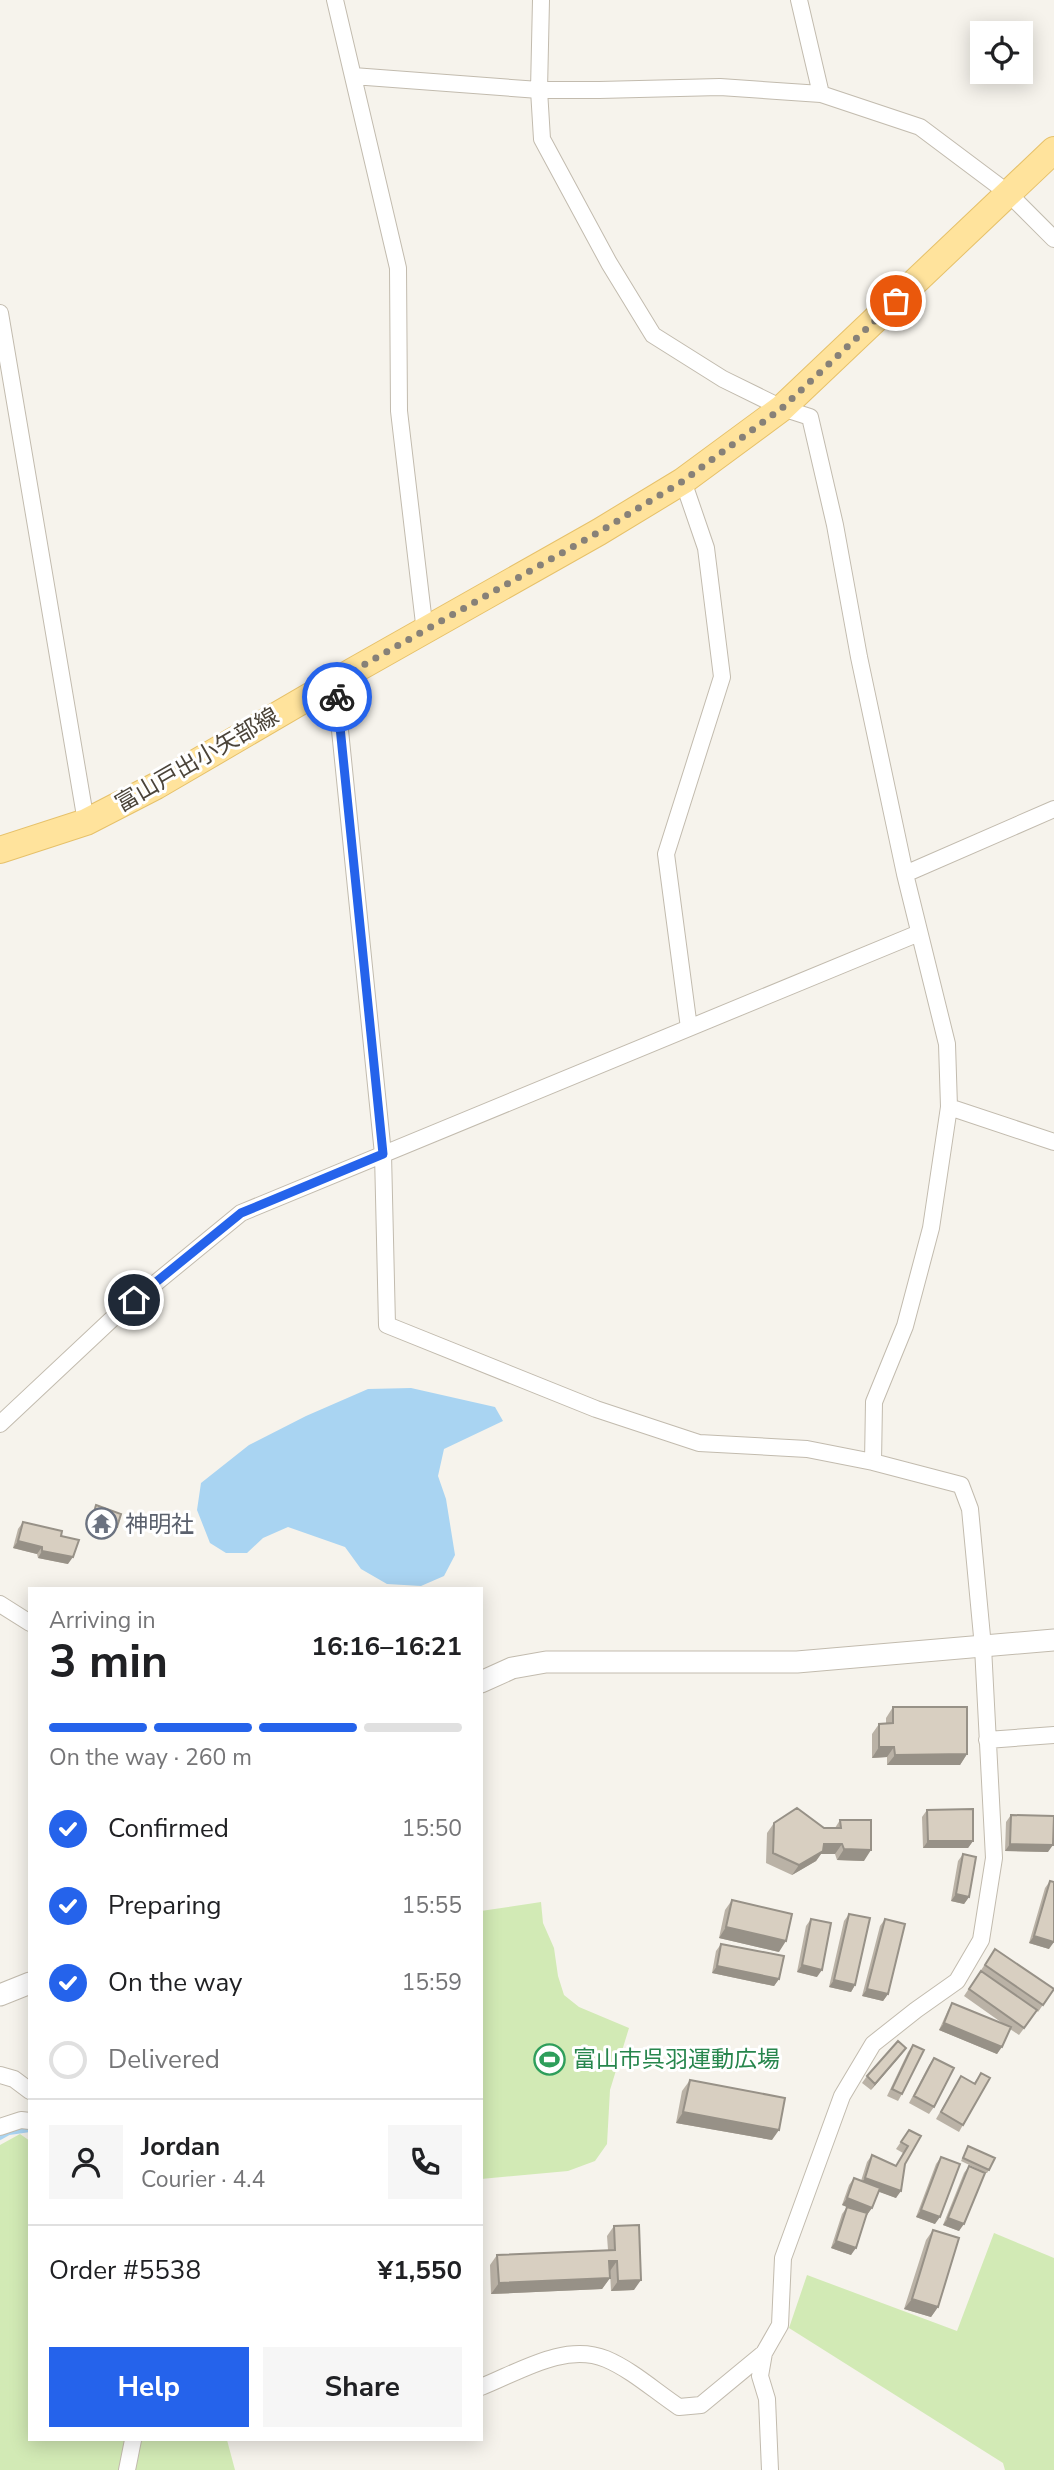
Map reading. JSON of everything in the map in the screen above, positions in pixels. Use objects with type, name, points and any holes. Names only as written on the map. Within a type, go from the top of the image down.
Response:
[{"type":"main road","name":"富山戸出小矢部線","points":[[0,850],[86,822],[156,786],[683,481],[782,408],[1054,150]]},
{"type":"street","points":[[335,0],[398,268],[399,411],[425,632]]},
{"type":"street","points":[[541,0],[542,139],[609,263],[653,335],[723,379],[782,408],[810,417],[835,525],[859,657],[905,874],[947,1044],[949,1107],[931,1228],[905,1326],[874,1402],[873,1462]]},
{"type":"street","points":[[799,0],[821,94]]},
{"type":"street","points":[[353,76],[540,90],[720,87],[821,94],[920,127],[1008,193],[1054,239]]},
{"type":"street","points":[[0,313],[5,380],[86,822]]},
{"type":"street","points":[[683,481],[706,548],[722,677],[666,854],[689,1028]]},
{"type":"street","points":[[335,681],[383,1154],[387,1325],[596,1409],[699,1443],[807,1449],[873,1462],[961,1485],[971,1508],[983,1647],[994,1858],[981,1940],[957,1981],[873,2044],[842,2096],[783,2258],[780,2325],[764,2353],[760,2376],[767,2399],[770,2470]]},
{"type":"street","points":[[905,874],[1054,808]]},
{"type":"street","points":[[0,1424],[113,1318],[241,1213],[919,933]]},
{"type":"street","points":[[949,1107],[1054,1142]]},
{"type":"street","points":[[0,1604],[28,1622]]},
{"type":"street","points":[[483,1681],[512,1668],[546,1662],[797,1662],[1054,1640]]},
{"type":"street","points":[[987,1741],[1054,1735]]},
{"type":"street","points":[[0,1994],[28,1984]]},
{"type":"street","points":[[0,2075],[14,2079],[28,2090]]},
{"type":"street","points":[[0,2127],[21,2120],[28,2121]]},
{"type":"street","points":[[483,2386],[561,2355],[582,2353],[604,2358],[623,2368],[679,2407],[701,2404],[764,2353]]},
{"type":"street","points":[[127,2470],[133,2441]]},
{"type":"green space","name":"富山市呉羽運動広場","points":[[541,1902],[543,1923],[554,1948],[564,1995],[579,2007],[629,2028],[610,2090],[607,2144],[595,2161],[568,2171],[483,2179],[483,1911]]},
{"type":"green space","points":[[20,2134],[28,2140],[28,2441],[227,2441],[235,2470],[0,2470],[0,2145]]},
{"type":"green space","points":[[994,2233],[1054,2258],[1054,2470],[1005,2470],[1003,2463],[789,2328],[807,2275],[957,2331]]},
{"type":"water","points":[[411,1388],[495,1407],[503,1421],[444,1449],[438,1476],[446,1499],[455,1555],[444,1576],[421,1586],[387,1584],[361,1569],[345,1547],[288,1527],[263,1538],[247,1553],[226,1553],[210,1543],[197,1510],[201,1483],[249,1445],[368,1389]]},
{"type":"building","points":[[96,1505],[121,1514],[117,1527],[92,1519]]},
{"type":"building","points":[[23,1522],[62,1531],[61,1536],[79,1540],[73,1557],[42,1551],[42,1547],[18,1541]]},
{"type":"building","points":[[893,1707],[967,1707],[967,1754],[895,1755],[894,1747],[879,1747],[879,1724],[893,1723]]},
{"type":"building","points":[[797,1808],[824,1828],[841,1828],[840,1820],[871,1820],[871,1850],[844,1849],[842,1844],[824,1844],[823,1851],[799,1865],[773,1853],[774,1823]]},
{"type":"building","points":[[973,1809],[973,1841],[928,1841],[927,1810]]},
{"type":"building","points":[[1011,1815],[1054,1816],[1053,1845],[1010,1844]]},
{"type":"building","points":[[963,1854],[976,1857],[969,1897],[956,1894]]},
{"type":"building","points":[[1050,1881],[1054,1882],[1054,1942],[1034,1936]]},
{"type":"building","points":[[732,1900],[792,1914],[786,1941],[726,1927]]},
{"type":"building","points":[[849,1914],[870,1918],[855,1985],[834,1980]]},
{"type":"building","points":[[811,1919],[831,1923],[822,1970],[802,1965]]},
{"type":"building","points":[[885,1919],[905,1924],[888,1994],[867,1989]]},
{"type":"building","points":[[721,1944],[784,1956],[779,1979],[717,1966]]},
{"type":"building","points":[[995,1949],[1054,1989],[1043,2005],[985,1965]]},
{"type":"building","points":[[981,1971],[1037,2010],[1024,2028],[969,1989]]},
{"type":"building","points":[[952,2003],[1011,2027],[1002,2047],[944,2023]]},
{"type":"building","points":[[898,2041],[906,2048],[875,2084],[867,2076]]},
{"type":"building","points":[[913,2045],[924,2050],[902,2094],[892,2089]]},
{"type":"building","points":[[934,2058],[954,2068],[934,2107],[914,2096]]},
{"type":"building","points":[[981,2073],[990,2078],[963,2125],[941,2112],[961,2076],[975,2084]]},
{"type":"building","points":[[690,2080],[785,2098],[779,2130],[683,2112]]},
{"type":"building","points":[[909,2130],[921,2136],[905,2164],[901,2191],[865,2178],[872,2155],[896,2166],[908,2146],[901,2142]]},
{"type":"building","points":[[968,2146],[995,2158],[989,2170],[963,2158]]},
{"type":"building","points":[[941,2157],[960,2164],[940,2217],[921,2210]]},
{"type":"building","points":[[969,2166],[985,2173],[964,2224],[948,2218]]},
{"type":"building","points":[[854,2178],[880,2188],[872,2208],[847,2198]]},
{"type":"building","points":[[847,2207],[867,2213],[856,2248],[836,2241]]},
{"type":"building","points":[[639,2225],[641,2280],[618,2281],[617,2261],[609,2261],[610,2278],[499,2283],[497,2255],[615,2250],[614,2226]]},
{"type":"building","points":[[933,2230],[959,2238],[938,2307],[912,2299]]},
{"type":"waterway","points":[[0,2137],[9,2132],[28,2129]]},
{"type":"way so far","points":[[337,697],[335,681],[599,532],[683,481],[782,408],[896,301]]},
{"type":"place","name":"神明社","points":[[102,1524]]},
{"type":"place","name":"富山市呉羽運動広場","points":[[550,2059]]},
{"type":"route","points":[[134,1300],[241,1213],[383,1154],[337,697]]}]
